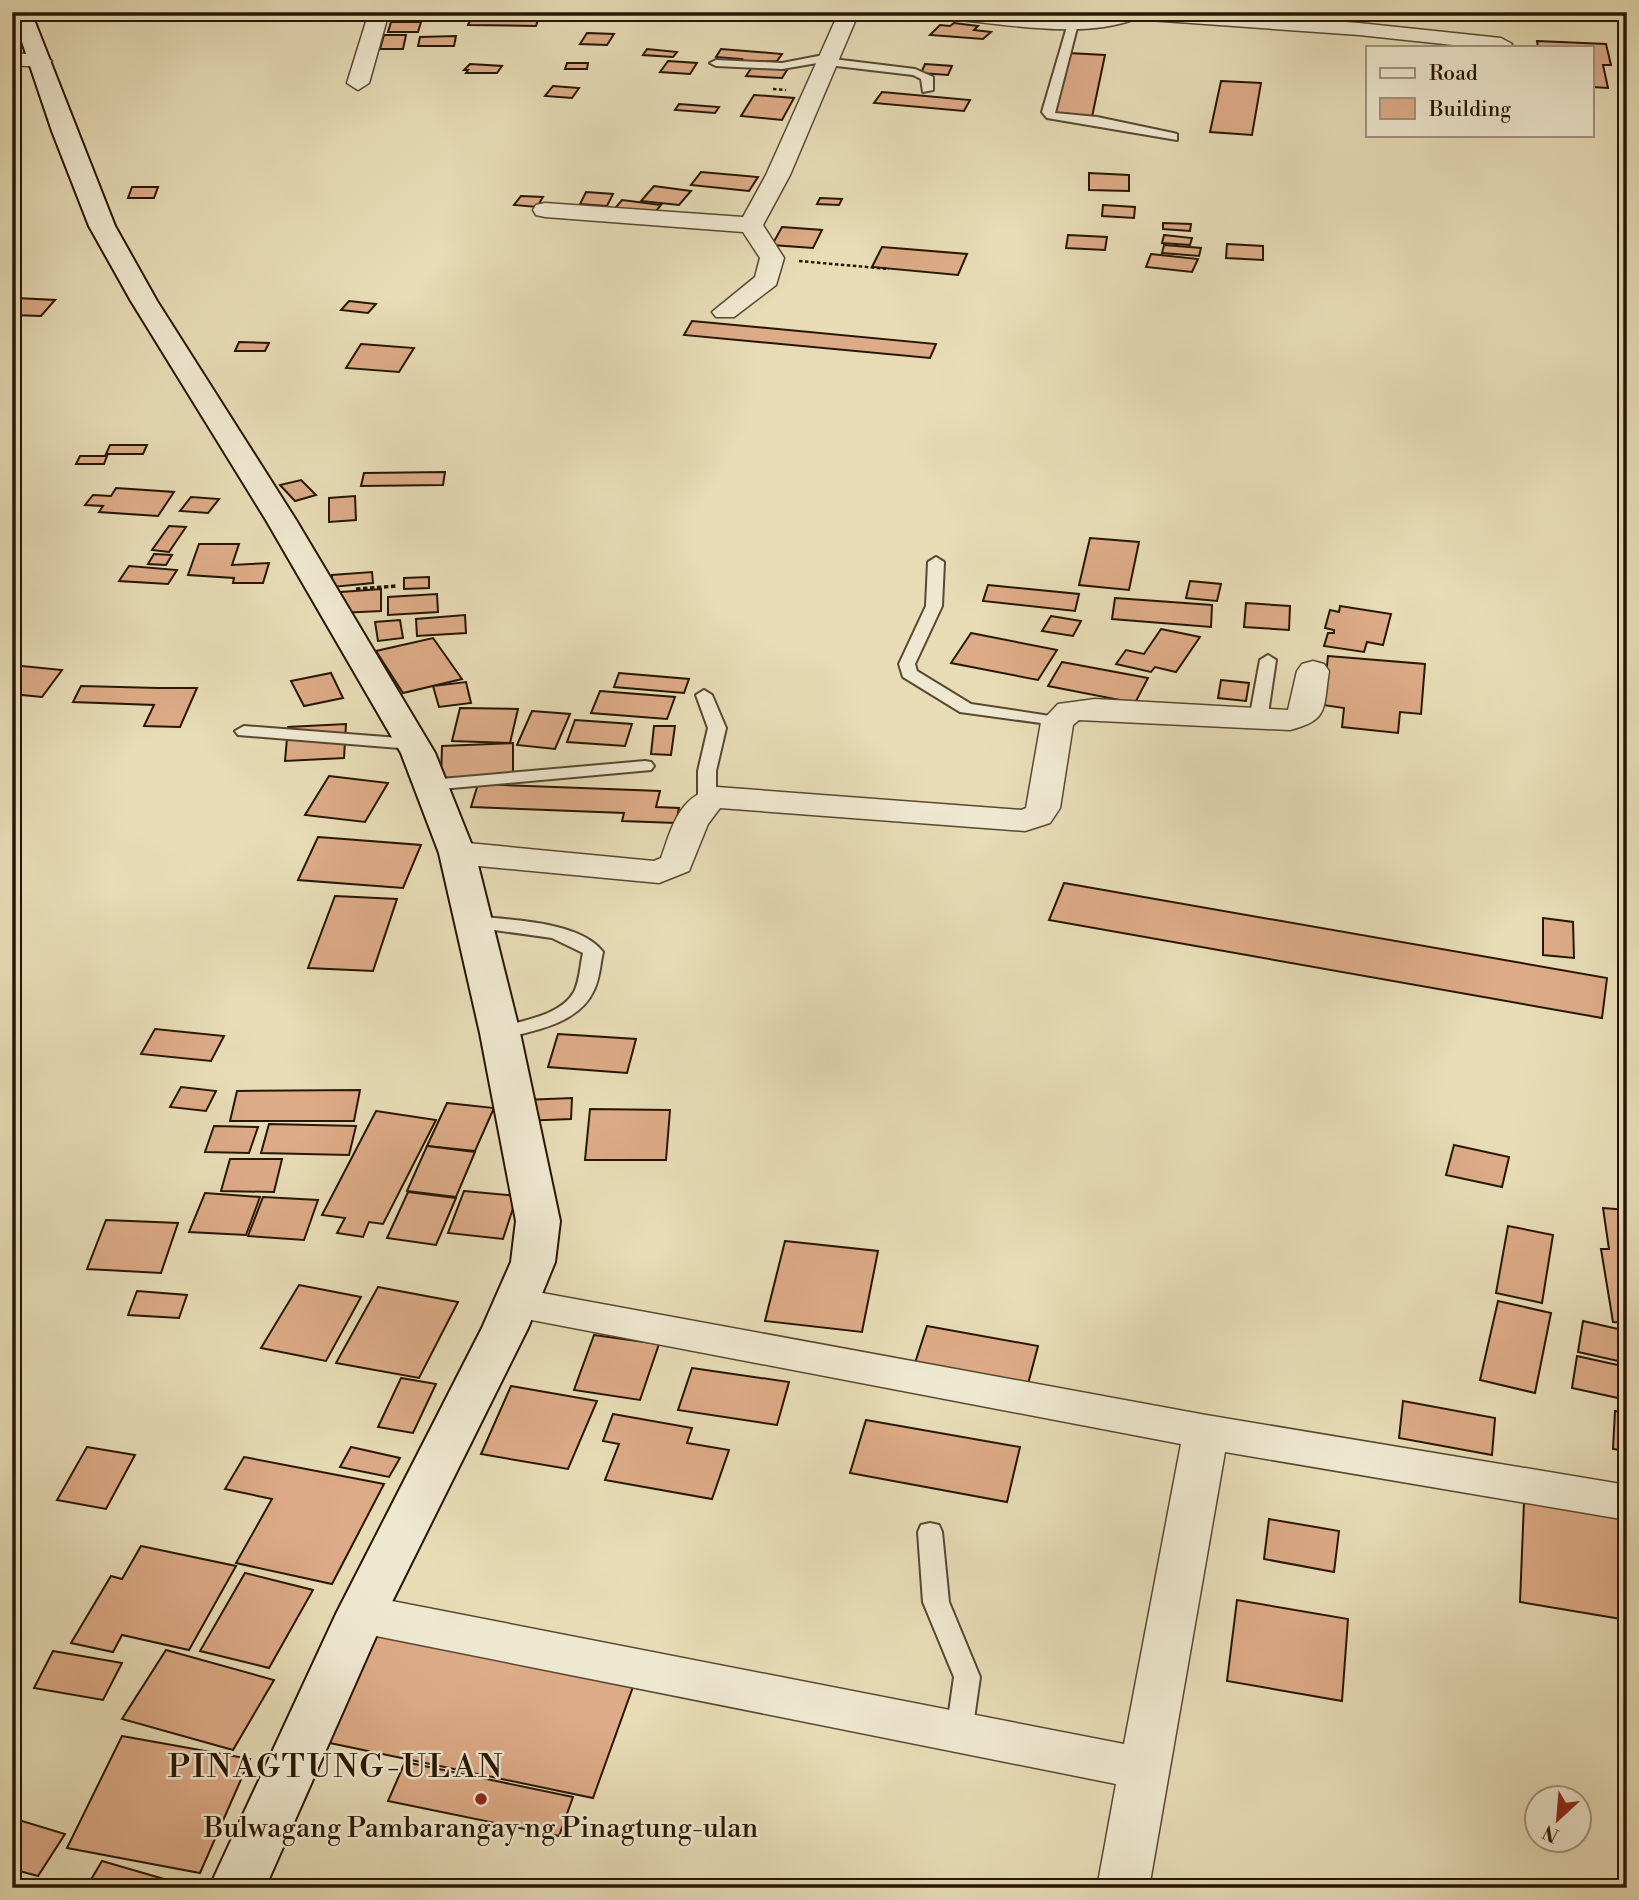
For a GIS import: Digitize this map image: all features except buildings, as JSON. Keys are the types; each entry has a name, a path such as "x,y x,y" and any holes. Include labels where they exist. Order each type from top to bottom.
{"street":[{"path":"20,12 27,60 64,131 102,226 144,301 281,520 412,744 430,785 457,853 474,922 500,1032 537,1221 533,1262 505,1328 361,1614 237,1888"},
{"path":"358,83 379,12"},
{"path":"751,225 778,175 849,12"},
{"path":"942,12 1074,20 1115,19 1134,13 1359,29 1501,44"},
{"path":"545,210 751,225"},
{"path":"725,312 767,280 772,258 751,225"},
{"path":"457,853 659,872 677,864 700,806 707,799 717,797 1025,821 1038,816 1043,808 1057,722 1070,711 1096,709 1290,720 1305,715 1313,671"},
{"path":"514,1303 1206,1432 1627,1503"},
{"path":"1123,1888 1206,1432"},
{"path":"361,1614 1146,1769"}],"lane":[{"path":"1074,20 1048,112 1051,116 1097,121 1173,137"},
{"path":"716,63 790,66 829,60 915,72 927,76 927,90"},
{"path":"936,562 934,606 907,664 909,673 966,708 1057,722"},
{"path":"1258,720 1268,660"},
{"path":"704,695 717,728 707,771 707,799"},
{"path":"244,731 412,744"},
{"path":"430,785 645,766"},
{"path":"474,922 568,937 588,945 593,952 585,990 577,1003 560,1013 500,1032"},
{"path":"930,1532 936,1602 967,1677 959,1733"}],"path":[{"path":"772,258 889,269"}],"place":[{"name":"Bulwagang Pambarangay ng Pinagtung-ulan","path":"481,1799"}],"district":[{"name":"PINAGTUNG-ULAN","path":"336,1765"}]}
